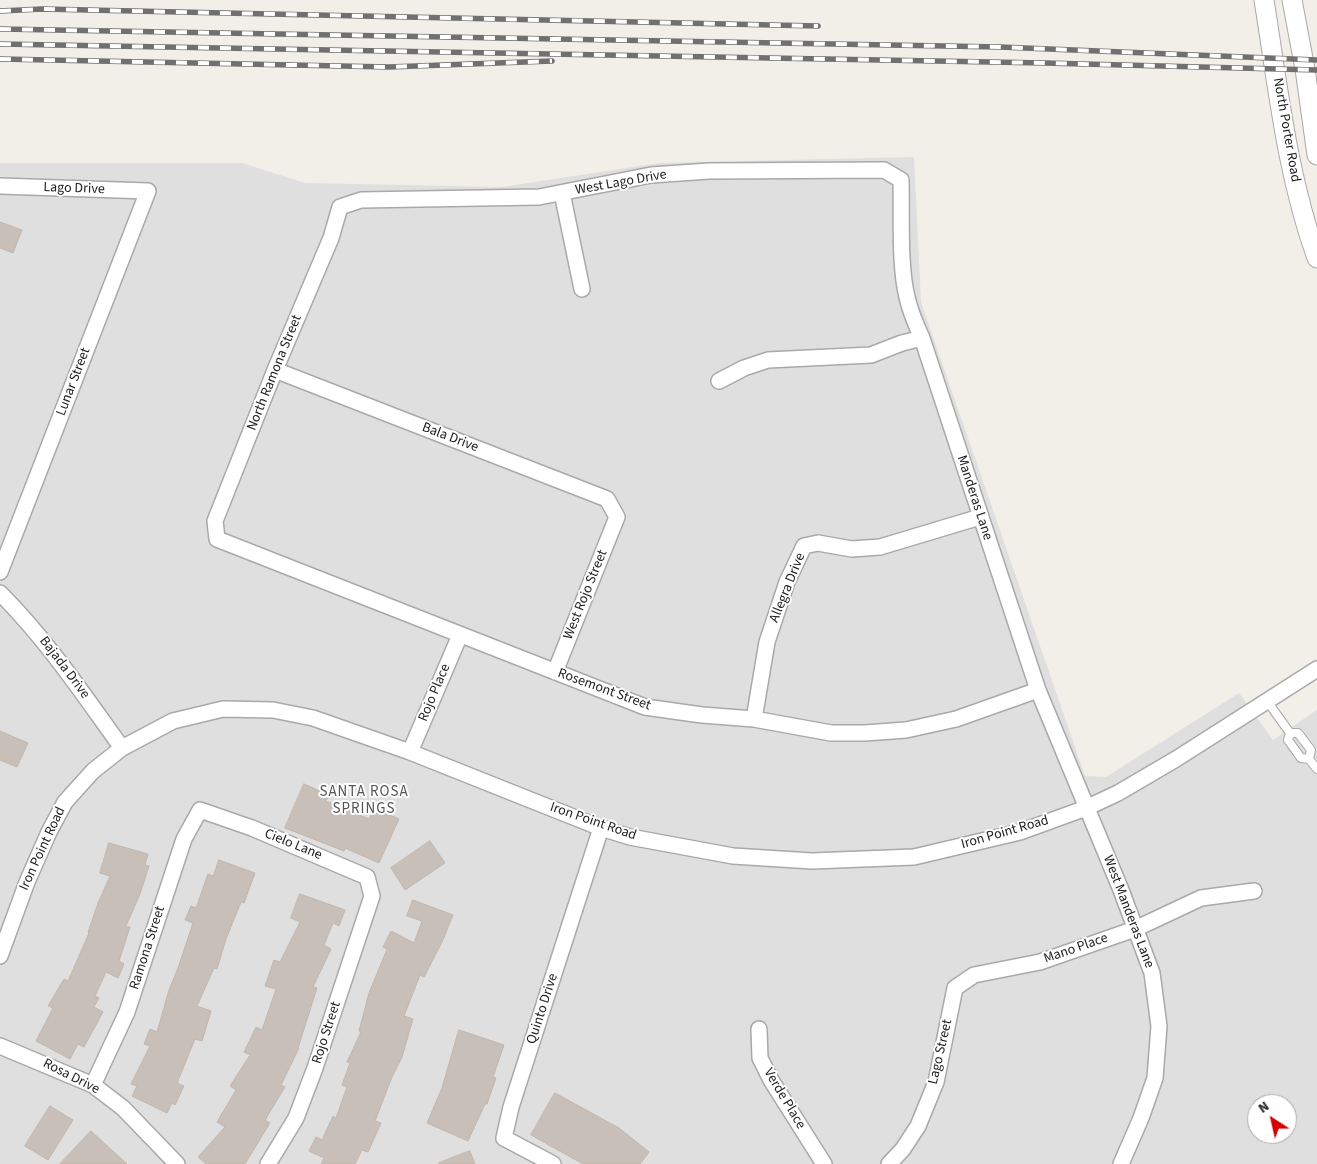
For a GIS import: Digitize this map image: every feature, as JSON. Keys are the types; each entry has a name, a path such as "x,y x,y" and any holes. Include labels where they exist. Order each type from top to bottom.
{"street":[{"name":"North Porter Road","path":"1264,0 1288,157 1305,225 1317,258"},
{"name":"North Porter Road","path":"1292,0 1305,70 1317,156"},
{"name":"West Lago Drive","path":"340,207 361,200 538,198 650,175 709,171 884,170 901,180"},
{"name":"Manderas Lane","path":"901,180 903,265 906,295 922,338 1038,690 1086,808"},
{"name":"Lago Drive","path":"0,186 148,192"},
{"name":"Lunar Street","path":"0,572 148,192"},
{"path":"562,193 582,289"},
{"name":"North Ramona Street","path":"216,540 215,521 275,370 331,238 340,207"},
{"path":"719,381 744,368 768,360 871,355 902,343 922,338"},
{"name":"Bala Drive","path":"275,370 607,499 617,517"},
{"name":"West Rojo Street","path":"555,672 617,517"},
{"name":"Allegra Drive","path":"754,719 767,642 787,582 804,546 818,542 852,549 880,547 980,517"},
{"name":"Rosemont Street","path":"216,540 645,707 702,715 754,719 831,733 864,733 906,730 956,719 1038,690"},
{"name":"Bajada Drive","path":"0,592 26,618 59,660 122,748"},
{"name":"Rojo Place","path":"410,752 460,635"},
{"name":"Iron Point Road","path":"0,956 26,882 65,802 93,772 122,748 173,722 223,709 273,710 313,718 358,732 601,828 630,837 733,856 812,861 914,857 1020,832 1086,808 1118,793 1176,759 1317,669"},
{"name":"West Manderas Lane","path":"1086,808 1121,890 1152,973 1159,1026 1154,1078 1141,1118 1121,1164"},
{"name":"Cielo Lane","path":"200,810 261,832 367,877 372,896"},
{"name":"Ramona Street","path":"93,1085 127,1012 184,839 200,810"},
{"name":"Quinto Drive","path":"553,1164 504,1138 511,1106 601,828"},
{"name":"Mano Place","path":"954,988 974,975 1040,962 1135,929 1201,898 1254,890"},
{"name":"Rojo Street","path":"268,1164 296,1118 315,1068 372,896"},
{"name":"Lago Street","path":"889,1164 903,1149 918,1126 936,1082 954,988"},
{"name":"Verde Place","path":"759,1029 760,1058 767,1073 824,1164"},
{"name":"Rosa Drive","path":"0,1046 93,1085 123,1108 177,1164"}],"lane":[{"path":"1267,701 1290,733"},
{"path":"1290,733 1298,733 1311,750 1309,759"},
{"path":"1290,733 1288,740 1301,758 1309,759 1317,769"}],"shaded area":[{"path":"914,157 921,302 1085,776 1106,777 1239,693 1273,740 1317,710 1317,1164 0,1164 0,163 242,163 305,183 502,187 659,163"}],"building":[{"path":"0,222 22,230 13,253 0,248"},
{"path":"0,731 28,743 17,767 0,760"},
{"path":"304,784 329,795 326,801 369,819 375,808 399,819 379,863 345,848 344,851 285,828"},
{"path":"430,841 445,863 405,890 391,868"},
{"path":"109,843 148,854 145,865 149,866 140,894 126,926 130,927 119,961 124,964 118,978 106,972 95,996 99,998 94,1007 103,1012 84,1047 78,1044 70,1059 36,1041 53,1008 48,1006 64,979 68,981 89,933 98,903 110,876 100,873"},
{"path":"219,860 255,873 244,903 241,902 226,939 217,969 214,968 197,1006 211,1011 202,1041 195,1039 177,1083 184,1086 175,1105 172,1103 167,1113 132,1096 137,1086 131,1084 150,1046 144,1044 150,1029 157,1032 169,990 193,923 185,920 191,906 196,908 208,874 213,876"},
{"path":"300,894 345,910 339,926 333,923 324,945 331,949 313,987 317,988 299,1048 281,1085 285,1087 265,1120 270,1123 245,1164 206,1164 198,1157 225,1127 217,1122 236,1090 230,1086 250,1055 244,1052 256,1027 262,1030 276,989 265,986 274,960 280,962 300,922 291,918"},
{"path":"413,900 453,915 424,977 420,975 404,1016 413,1019 402,1057 375,1121 381,1123 368,1152 362,1150 355,1164 321,1164 324,1158 309,1151 316,1137 322,1140 333,1116 336,1118 347,1087 342,1085 350,1063 347,1062 361,1032 359,1031 369,993 387,949 383,947 391,931 414,943 422,921 407,916"},
{"path":"459,1030 504,1045 493,1077 496,1078 487,1104 485,1104 468,1141 427,1123 442,1088"},
{"path":"555,1093 619,1128 649,1152 640,1164 583,1164 531,1135"},
{"path":"50,1106 73,1120 48,1160 25,1146"},
{"path":"91,1131 127,1164 60,1164"},
{"path":"470,1151 475,1164 439,1164 439,1163"}],"railway":[{"path":"0,11 42,9 818,26"},
{"path":"0,29 1000,47 1317,60"},
{"path":"0,44 1045,63 1317,70"},
{"path":"0,59 389,67 552,61"}],"district":[{"name":"SANTA ROSA SPRINGS","path":"364,802"}]}
